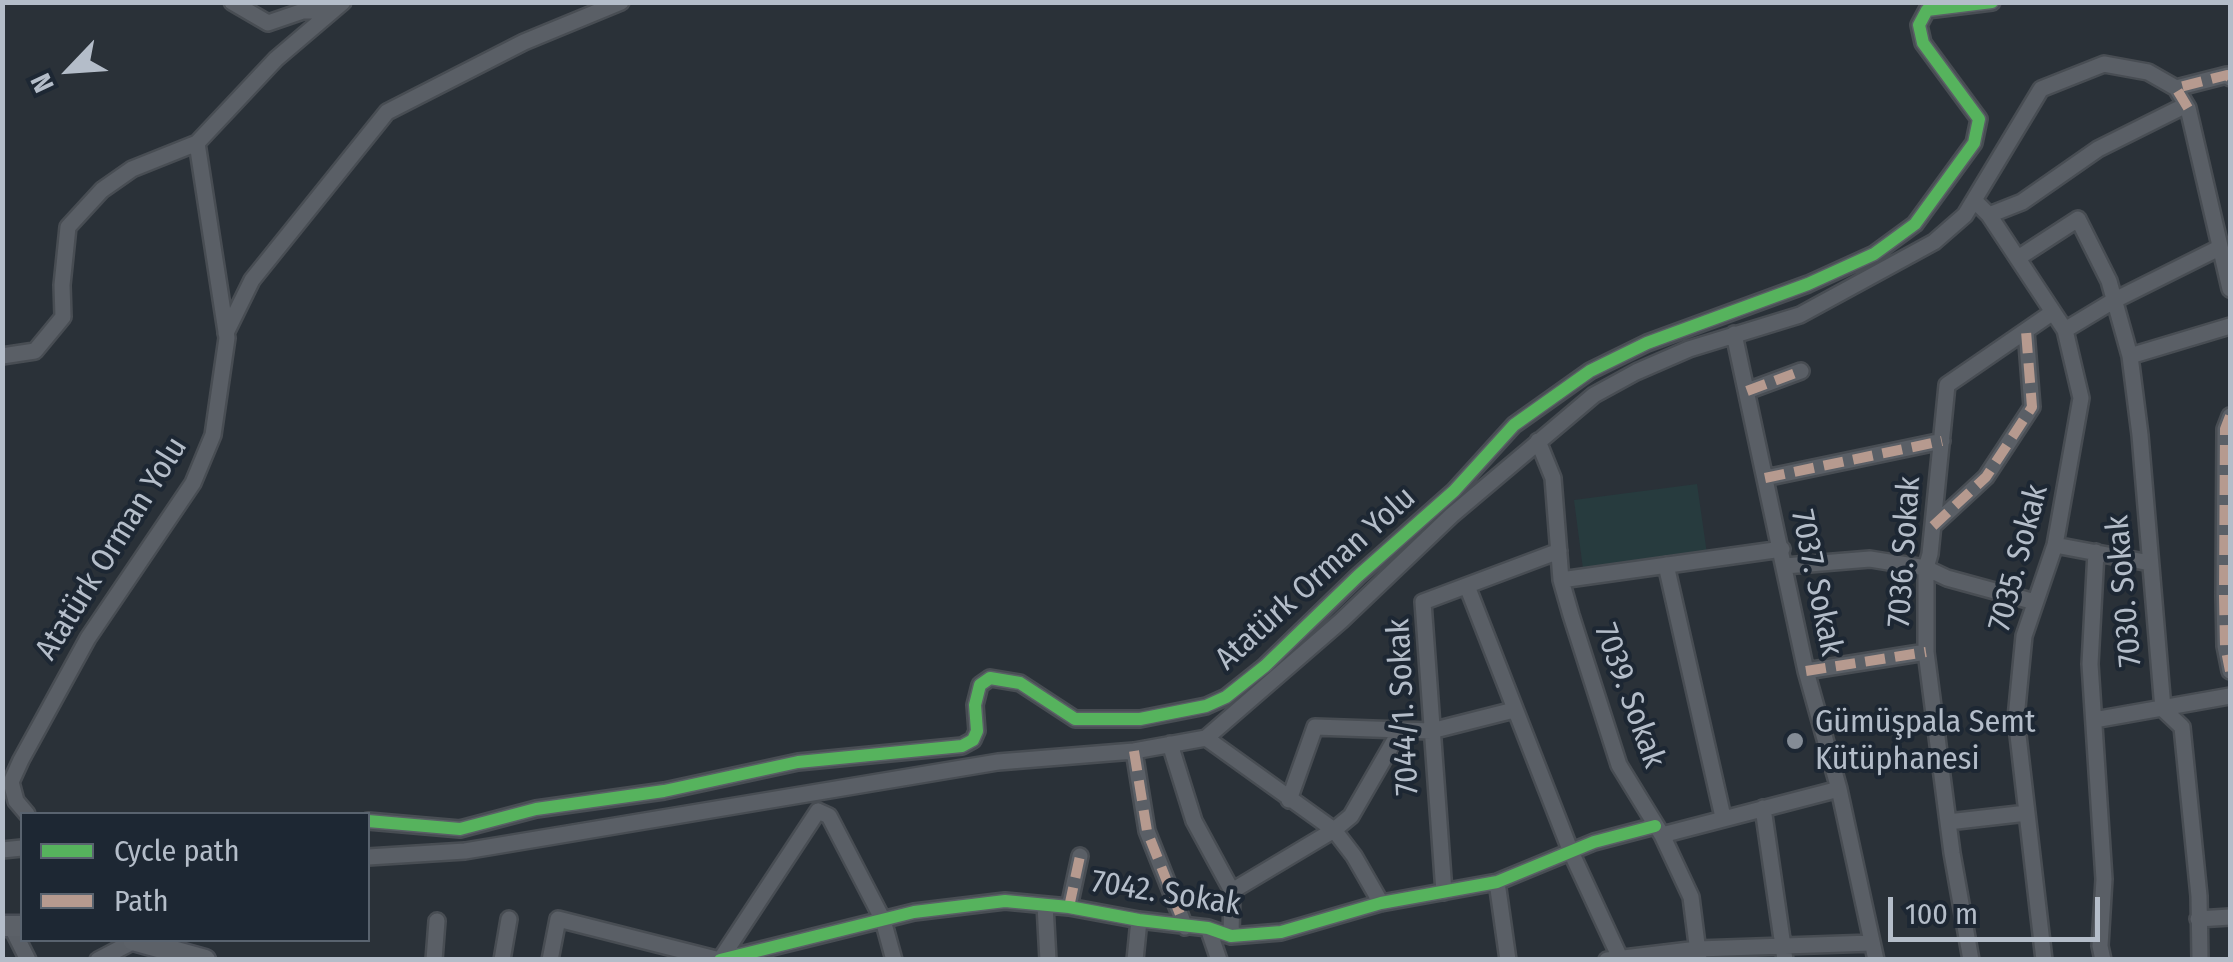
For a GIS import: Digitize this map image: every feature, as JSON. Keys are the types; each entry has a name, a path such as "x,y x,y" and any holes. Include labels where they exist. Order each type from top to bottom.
{"main road":[{"path":"142,942 205,960"}],"street":[{"path":"232,2 268,23 303,11 338,7"},
{"path":"226,332 252,280 387,112 524,42 621,2"},
{"name":"Atatürk Orman Yolu","path":"370,821 460,829 536,809 664,791 798,762 962,746 973,740 977,731 975,706 980,684 990,678 1020,683 1075,718 1140,720 1206,706 1226,697 1265,666 1358,576 1454,492 1514,425 1590,371 1647,342 1808,284 1874,254 1915,224 1974,143 1979,119 1923,43 1919,26 1926,10 1992,2"},
{"path":"2,356 35,352 63,318 68,227 102,190 132,169 197,143 276,58 338,7"},
{"path":"370,858 465,851 816,803 998,762 1134,751 1206,738 1279,677 1452,515 1594,395 1636,372 1734,334 1800,315 1934,242 1965,215 2042,89 2104,64 2148,72 2176,88 2187,106 2230,289"},
{"path":"2176,88 2227,75 2230,78"},
{"path":"1989,215 2022,202 2098,149 2187,106"},
{"name":"Atatürk Orman Yolu","path":"25,812 16,800 11,782 88,638 193,483 214,434 226,332 197,143"},
{"name":"7035. Sokak","path":"1974,200 1989,215 2065,330 2081,398 2055,546 2024,636 2016,718 2044,960"},
{"name":"7030. Sokak","path":"2018,258 2078,220 2109,281 2130,356 2163,709 2182,727 2199,896 2200,960"},
{"path":"2065,330 2113,300 2219,248"},
{"path":"1933,526 1986,477 2032,407 2026,331 2054,312"},
{"path":"2130,356 2230,326"},
{"name":"7036. Sokak","path":"1971,960 1926,652 1926,568 1947,386 2026,331"},
{"name":"7037. Sokak","path":"1734,334 1806,671 1839,789 1874,951"},
{"path":"1747,391 1801,370"},
{"path":"2230,416 2225,429 2224,596 2230,671"},
{"path":"1764,478 1942,441"},
{"name":"7039. Sokak","path":"1538,442 1553,478 1561,580 1619,765 1659,831 1691,897 1699,954"},
{"path":"2055,546 2150,563"},
{"name":"7044/1. Sokak","path":"1444,892 1423,602 1559,551"},
{"path":"2096,552 2090,664 2104,879 2100,946 2103,960"},
{"path":"1561,580 1666,565 1784,557 1870,560 1926,568 1947,578 2035,602"},
{"path":"1666,565 1723,817"},
{"path":"1467,586 1616,959 1874,951"},
{"path":"1806,671 1926,652"},
{"path":"2094,720 2230,696"},
{"path":"1289,800 1316,727 1431,731 1514,710"},
{"path":"1232,891 1334,830 1350,816 1400,732"},
{"path":"1206,738 1334,830 1381,904"},
{"path":"1170,744 1194,820 1232,891 1231,936"},
{"name":"7042. Sokak","path":"1134,751 1147,830 1185,927"},
{"name":"7042. Sokak","path":"550,960 558,919 720,960 914,912 1005,901 1208,928 1231,936 1281,932 1381,904 1496,882 1572,852 1839,789"},
{"path":"816,803 828,816 884,920 894,960"},
{"path":"720,960 816,803"},
{"path":"1763,808 1784,953"},
{"path":"1948,822 2028,813"},
{"path":"1069,907 1080,856"},
{"path":"1496,882 1508,960"},
{"path":"1045,906 1048,960"},
{"path":"2198,919 2230,917"},
{"path":"502,960 509,918"},
{"path":"1136,960 1138,920"},
{"path":"434,960 438,921"},
{"path":"12,926 28,960"},
{"path":"1208,928 1219,960"},
{"path":"98,960 131,942"}],"green space":[{"path":"1697,484 1707,554 1583,569 1574,500"}],"marked path":[{"path":"2188,108 2176,88 2227,75 2230,78"},
{"path":"1933,526 1986,477 2032,407 2026,331"},
{"path":"1747,391 1801,371"},
{"path":"2230,416 2225,429 2224,596 2230,671"},
{"path":"1765,478 1942,441"},
{"path":"1806,671 1926,652"},
{"path":"1134,751 1147,831 1185,927"},
{"path":"1069,907 1080,856"}],"cycle path":[{"path":"370,821 460,829 536,809 664,791 798,762 962,746 973,740 977,731 975,705 980,685 990,678 1020,683 1075,719 1140,719 1206,706 1226,697 1265,666 1454,491 1514,425 1590,371 1647,343 1808,284 1874,254 1915,224 1974,143 1979,119 1923,43 1919,25 1927,10 1992,2"},
{"path":"720,960 914,912 1005,901 1208,928 1231,936 1281,932 1381,903 1497,882 1594,842 1655,826"}],"place":[{"name":"Gümüşpala Semt Kütüphanesi","path":"1795,741"}]}
